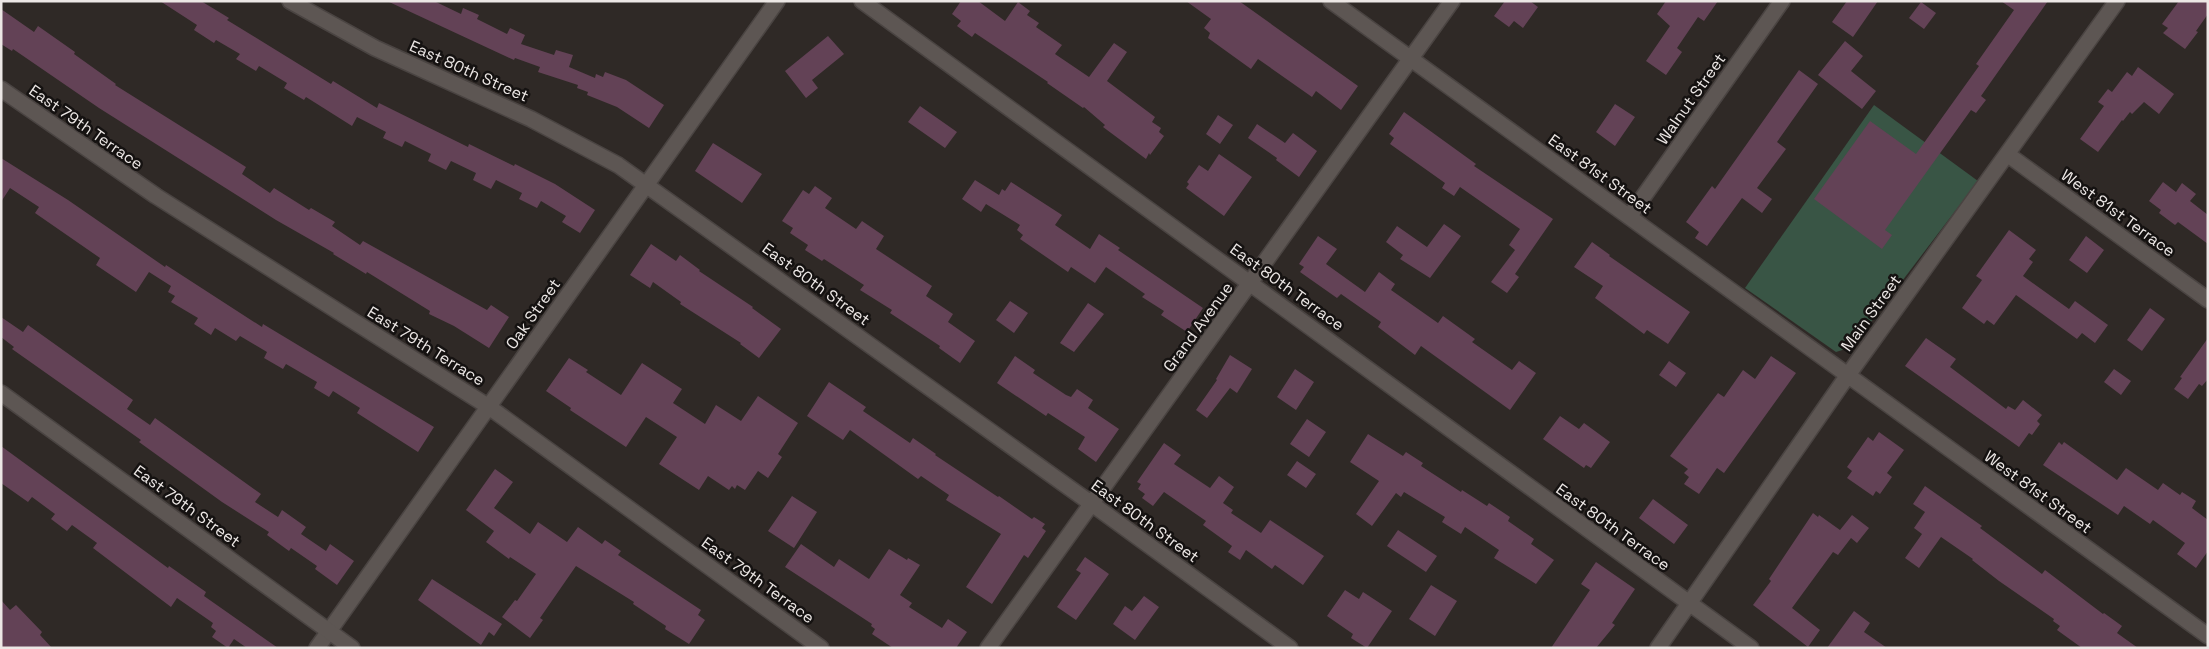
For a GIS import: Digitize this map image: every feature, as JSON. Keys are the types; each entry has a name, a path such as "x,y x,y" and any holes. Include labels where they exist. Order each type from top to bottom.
{"street":[{"name":"East 80th Street","path":"290,1 375,48 532,119 583,145 646,184 1290,648"},
{"name":"Oak Street","path":"317,648 777,1"},
{"name":"East 80th Terrace","path":"862,1 1751,648"},
{"name":"East 81st Street","path":"1331,1 1848,376"},
{"name":"Grand Avenue","path":"988,648 1252,283 1452,1"},
{"name":"Walnut Street","path":"1629,217 1782,1"},
{"name":"Main Street","path":"1658,648 1848,376 2117,1"},
{"name":"East 79th Terrace","path":"1,89 156,196 489,407 821,648"},
{"name":"West 81st Terrace","path":"2007,154 2208,300"},
{"name":"West 81st Street","path":"1848,376 2208,636"},
{"name":"East 79th Street","path":"1,393 352,648"}],"green space":[{"path":"1874,105 1978,181 1852,347 1836,352 1745,288"}],"building":[{"path":"160,1 201,1 229,18 227,20 331,84 333,81 377,108 379,103 468,147 469,144 514,166 515,164 555,184 595,210 580,233 562,222 566,216 541,201 537,208 519,199 522,193 496,180 491,189 473,180 476,173 451,161 446,170 428,161 431,154 405,141 402,147 383,138 386,132 357,117 352,126 306,97 304,100 284,88 287,83 259,66 256,71 236,59 240,54 216,40 214,43 194,30 197,25"},
{"path":"387,1 434,1 461,14 463,8 479,15 477,19 507,34 510,28 525,35 521,44 554,55 556,50 573,55 569,67 595,78 596,74 603,77 605,72 626,80 664,105 649,128 617,107 587,95 588,92 577,88 578,85 538,72 540,67 515,58 514,60"},
{"path":"961,1 978,1 1005,21 1018,2 1030,11 1027,15 1039,23 1036,27 1062,45 1055,54 1089,77 1114,43 1127,52 1107,81 1155,117 1152,122 1161,128 1159,132 1164,136 1150,155 1149,153 1146,159 1103,127 1105,125 1084,107 975,33 972,37 957,26 961,21 952,14"},
{"path":"1186,1 1239,1 1358,86 1341,110 1316,91 1312,97 1258,59 1251,69 1208,38 1210,33 1204,28 1211,19"},
{"path":"1505,1 1530,1 1538,7 1523,28 1514,21 1509,27 1494,16"},
{"path":"1666,1 1718,1 1704,21 1698,17 1677,48 1682,52 1666,75 1646,61 1670,26 1657,14"},
{"path":"1847,1 1878,1 1853,37 1832,22"},
{"path":"2001,1 2048,1 1981,96 1986,100 1976,113 1971,110 1885,230 1892,235 1882,249 1814,199 1870,121 1916,154 1979,66 1976,64 2014,10"},
{"path":"2179,1 2208,1 2208,14 2196,31 2198,32 2185,49 2163,33 2168,28 2162,24"},
{"path":"1921,2 1936,13 1924,29 1909,18"},
{"path":"1,9 34,32 38,26 75,52 74,54 115,85 246,167 242,174 270,193 274,188 309,210 311,208 335,222 332,226 360,245 363,241 487,310 491,305 509,317 489,348 454,326 429,314 430,311 367,272 366,274 334,253 276,220 99,108 13,49 12,51 1,44"},
{"path":"828,36 844,54 812,80 818,88 806,98 785,71"},
{"path":"1845,41 1863,56 1851,71 1876,91 1862,109 1818,75"},
{"path":"2138,67 2174,94 2159,114 2144,102 2132,114 2130,112 2098,152 2080,139 2104,106 2098,102 2108,89 2112,92 2127,72 2132,76"},
{"path":"1799,70 1818,84 1777,142 1786,149 1757,188 1772,199 1762,213 1742,198 1707,246 1695,238 1699,232 1686,222 1712,186 1715,189"},
{"path":"1615,104 1635,117 1615,146 1596,132"},
{"path":"920,106 957,132 945,148 908,122"},
{"path":"1404,112 1476,164 1474,166 1553,219 1515,274 1519,277 1507,293 1491,282 1515,250 1509,245 1520,229 1460,187 1454,196 1442,188 1445,183 1390,144 1394,138 1389,134"},
{"path":"1218,115 1233,125 1220,144 1206,134"},
{"path":"1257,124 1285,143 1293,133 1317,151 1299,177 1276,160 1277,158 1248,138"},
{"path":"713,143 762,174 742,203 695,171"},
{"path":"1219,154 1252,177 1224,216 1186,188 1189,184 1187,182 1199,165 1208,171"},
{"path":"1,158 68,200 165,267 166,265 262,327 263,324 434,427 418,452 357,413 360,408 333,391 329,397 314,388 317,382 286,364 283,369 264,358 267,352 240,336 236,341 215,328 211,335 194,324 198,318 171,302 175,296 168,292 171,286 149,272 136,292 96,265 100,258 35,213 39,207 10,188 1,202"},
{"path":"975,180 999,195 1002,189 1005,191 1011,182 1062,215 1055,225 1090,249 1099,234 1120,248 1118,250 1203,308 1187,332 1161,315 1164,311 1142,297 1145,294 1106,267 1095,283 1071,267 1068,272 1020,239 1023,235 1017,230 1020,225 986,204 981,212 962,199"},
{"path":"2163,182 2176,192 2182,183 2196,194 2190,201 2208,215 2208,244 2178,222 2175,225 2159,213 2161,210 2149,201"},
{"path":"815,186 832,198 825,208 856,229 862,221 884,236 876,249 932,286 926,296 953,314 948,322 975,341 960,363 939,348 940,346 890,313 892,310 860,290 864,285 824,259 822,261 805,250 808,245 790,233 793,228 782,221 803,190 809,194"},
{"path":"1444,224 1461,236 1430,278 1400,259 1403,255 1386,242 1397,226 1427,247"},
{"path":"2009,230 2036,250 2029,259 2033,262 2023,276 2069,309 2075,301 2108,325 2095,343 2082,333 2077,339 2016,295 1994,325 1987,320 1984,324 1962,308 1982,280 1976,276"},
{"path":"1318,236 1337,249 1326,264 1365,292 1379,272 1395,284 1391,290 1438,323 1443,316 1475,339 1472,342 1512,370 1519,361 1536,373 1510,410 1421,346 1415,355 1378,327 1381,322 1341,294 1337,298 1300,272 1304,267 1299,264"},
{"path":"2086,236 2104,250 2087,273 2069,260"},
{"path":"1592,242 1609,256 1690,312 1668,344 1647,330 1644,334 1595,298 1603,286 1574,267"},
{"path":"651,244 676,261 680,255 699,271 753,307 781,329 759,358 741,343 680,304 681,302 653,282 650,288 630,275"},
{"path":"1010,301 1028,313 1014,333 996,320"},
{"path":"1088,303 1104,314 1074,352 1060,343"},
{"path":"2150,308 2165,319 2142,351 2127,340"},
{"path":"1,317 23,332 28,325 133,400 127,409 150,425 155,418 261,494 255,502 278,517 282,510 306,527 301,534 326,551 330,544 354,561 337,585 315,569 317,566 291,548 289,551 267,535 269,532 222,502 139,442 141,440 12,349 14,347 1,337"},
{"path":"1926,338 1956,359 1950,367 2006,409 2008,406 2015,410 2023,400 2042,415 2037,421 2040,424 2032,435 2029,433 2019,447 1905,366"},
{"path":"2208,338 2208,379 2202,386 2199,384 2188,399 2174,389 2182,378 2180,377"},
{"path":"1230,355 1252,369 1237,393 1230,388 1207,418 1196,410 1217,380"},
{"path":"1015,356 1035,370 1033,373 1066,395 1071,397 1077,389 1093,400 1088,408 1119,429 1096,462 1078,449 1085,437 1048,413 1046,416 997,383"},
{"path":"1771,356 1796,373 1724,473 1717,468 1699,494 1684,484 1689,477 1684,473 1688,469 1670,456 1718,393 1724,397 1743,370 1755,379"},
{"path":"569,358 588,370 586,372 621,395 642,363 682,389 673,403 705,424 716,405 741,421 758,396 798,423 778,454 782,457 768,478 758,471 745,490 737,485 735,489 732,486 729,490 708,476 699,490 659,464 677,437 646,417 626,447 570,410 571,408 546,391"},
{"path":"1669,361 1686,373 1676,387 1659,375"},
{"path":"1295,369 1314,382 1296,410 1277,397"},
{"path":"2114,369 2131,381 2121,395 2104,382"},
{"path":"829,382 866,407 863,411 910,443 913,438 998,497 1032,519 1034,517 1045,524 1042,528 1046,531 1028,558 1024,555 992,604 966,587 1001,534 946,500 949,495 921,476 918,479 850,430 843,440 807,416"},
{"path":"1560,416 1579,429 1584,423 1610,442 1591,468 1586,465 1584,468 1543,439"},
{"path":"1307,419 1326,432 1309,457 1290,444"},
{"path":"1879,432 1904,450 1887,473 1892,477 1880,494 1876,491 1873,496 1847,478 1852,471 1847,467 1868,437 1873,441"},
{"path":"1368,434 1403,456 1406,452 1423,463 1421,466 1461,492 1462,490 1487,506 1489,503 1510,517 1508,521 1534,539 1531,544 1554,560 1536,584 1494,558 1499,550 1465,527 1461,534 1442,522 1445,517 1404,492 1401,497 1396,493 1372,526 1356,514 1379,481 1350,462"},
{"path":"2059,442 2062,445 2064,442 2117,480 2126,468 2158,490 2163,483 2180,495 2182,492 2196,501 2192,508 2208,520 2208,551 2196,568 2177,554 2185,543 2153,520 2150,524 2124,506 2118,515 2043,465"},
{"path":"1164,443 1181,455 1174,464 1210,488 1219,476 1234,487 1223,503 1233,510 1231,513 1261,533 1270,520 1324,556 1303,585 1275,565 1272,569 1246,550 1240,560 1228,552 1232,546 1203,525 1206,521 1164,492 1153,506 1142,498 1145,494 1138,489 1141,484 1137,482"},
{"path":"1,446 168,568 169,566 206,592 204,596 278,648 247,648 234,639 228,648 212,637 216,631 211,627 213,623 177,598 171,607 93,548 97,543 72,525 67,531 51,519 55,514 32,497 28,502 1,483"},
{"path":"1297,461 1316,474 1306,488 1287,475"},
{"path":"495,469 513,482 494,508 530,534 538,522 567,542 578,527 602,544 605,540 621,551 618,555 701,610 698,615 705,620 689,644 665,629 666,626 633,604 634,602 576,566 540,618 543,620 530,638 502,617 515,600 517,601 536,574 510,557 509,559 486,542 494,531 466,510"},
{"path":"1925,486 1982,526 1980,528 2042,574 2045,570 2122,626 2117,633 2138,648 2082,648 2057,630 2060,626 2053,621 2054,619 1999,581 1973,559 1941,537 1919,568 1905,558 1922,534 1914,528 1925,512 1913,504"},
{"path":"792,496 817,512 794,548 768,531"},
{"path":"1653,499 1688,525 1674,544 1639,518"},
{"path":"1813,513 1818,517 1819,515 1840,530 1852,515 1869,528 1857,543 1851,538 1838,555 1833,552 1792,608 1820,630 1808,647 1753,605 1771,581 1769,579"},
{"path":"1398,530 1437,556 1426,572 1387,546"},
{"path":"801,544 834,567 839,559 869,579 889,549 907,560 908,558 920,565 900,595 912,603 909,607 942,628 948,619 967,632 956,648 893,648 872,634 875,629 871,626 872,624 785,567"},
{"path":"1085,557 1109,574 1076,620 1057,607 1081,573 1076,570"},
{"path":"1596,562 1635,589 1612,623 1615,625 1596,648 1551,648 1590,590 1581,584"},
{"path":"432,579 502,624 494,636 489,632 481,645 418,600"},
{"path":"1431,585 1457,601 1435,636 1409,619"},
{"path":"1345,590 1359,599 1363,592 1392,611 1367,648 1351,638 1353,634 1327,616"},
{"path":"1144,596 1159,607 1135,640 1113,624 1125,606 1132,611"},
{"path":"1,600 10,610 16,605 42,632 40,635 52,648 1,648"},
{"path":"1854,611 1870,623 1864,632 1887,648 1827,648"}]}
